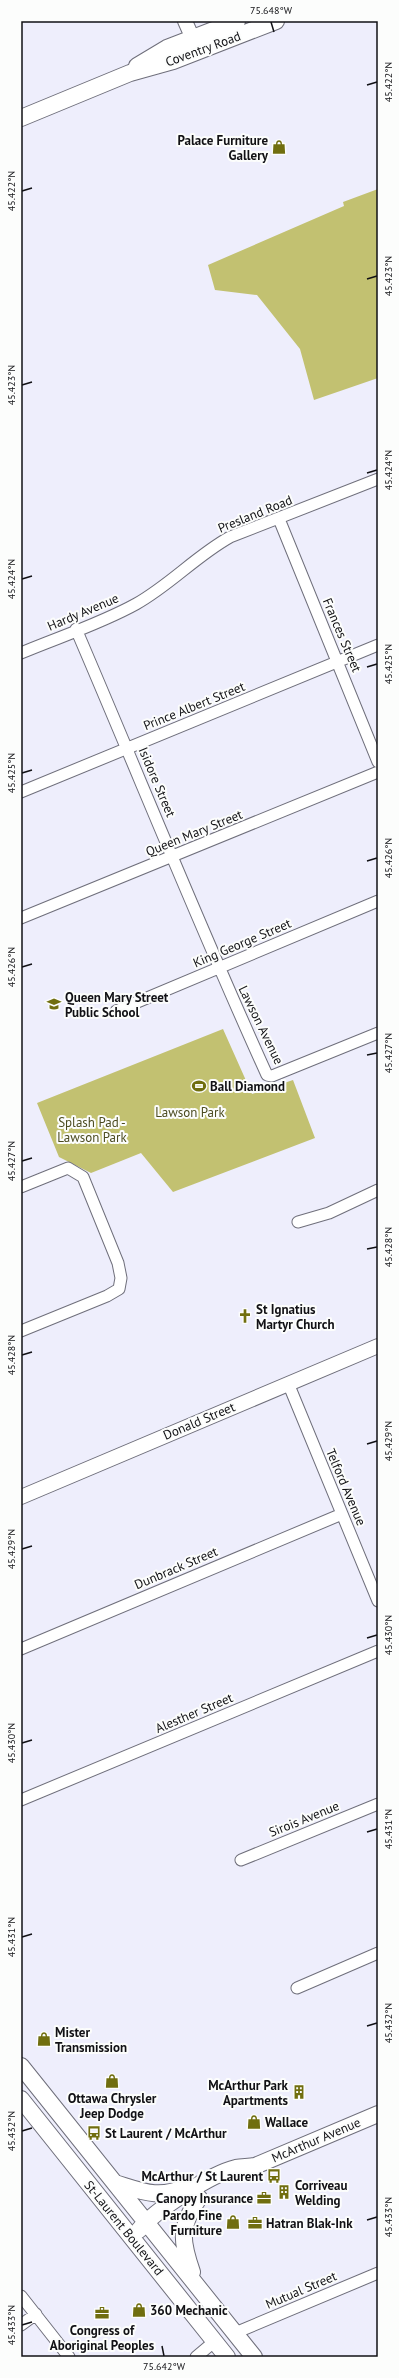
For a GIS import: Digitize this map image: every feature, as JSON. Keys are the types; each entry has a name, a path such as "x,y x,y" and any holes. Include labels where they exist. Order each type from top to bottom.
{"main road":[{"name":"Coventry Road","path":"196,45 237,21"},
{"name":"Coventry Road","path":"21,118 130,73 139,63 167,48 196,45 276,21"},
{"name":"St-Laurent Boulevard","path":"21,2066 195,2281 254,2357"},
{"name":"St-Laurent Boulevard","path":"21,2099 227,2357"},
{"name":"McArthur Avenue","path":"132,2238 209,2180 236,2168 255,2166 378,2114"},
{"name":"McArthur Avenue","path":"149,2226 199,2198 243,2177 255,2166"},
{"path":"116,2183 143,2193 159,2194 176,2192 209,2180"},
{"path":"195,2281 186,2255 183,2230 187,2217 199,2198"}],"street":[{"path":"185,21 196,45"},
{"name":"Presland Road","path":"153,593 217,544 230,537 378,479"},
{"name":"Frances Street","path":"279,519 378,762"},
{"name":"Hardy Avenue","path":"21,653 113,615 153,593"},
{"name":"Isidore Street","path":"76,629 173,857 218,969"},
{"name":"Prince Albert Street","path":"21,792 378,645"},
{"name":"Queen Mary Street","path":"21,918 378,772"},
{"name":"King George Street","path":"116,1011 378,901"},
{"name":"Lawson Avenue","path":"218,969 266,1075 272,1076 378,1033"},
{"path":"21,1187 68,1168 78,1172 83,1177 89,1191 118,1263 121,1278 119,1289 107,1296 21,1331"},
{"path":"298,1222 329,1213 378,1190"},
{"name":"Donald Street","path":"21,1497 378,1346"},
{"name":"Telford Avenue","path":"288,1383 378,1601"},
{"name":"Dunbrack Street","path":"21,1649 342,1514"},
{"name":"Alesther Street","path":"21,1800 378,1651"},
{"name":"Sirois Avenue","path":"241,1860 378,1804"},
{"path":"297,1988 378,1953"},
{"name":"Mutual Street","path":"235,2333 378,2273"},
{"path":"21,2296 69,2357"},
{"path":"21,2325 36,2314"},
{"path":"196,2357 215,2341"}],"green space":[{"path":"378,189 378,378 314,400 300,349 257,295 215,290 208,265 344,206 343,202"},
{"name":"Lawson Park","path":"223,1029 252,1094 293,1080 315,1138 173,1192 141,1153 91,1173 59,1157 37,1103"}],"place":[{"name":"Palace Furniture Gallery","path":"279,147"},
{"name":"Queen Mary Street Public School","path":"54,1004"},
{"name":"Ball Diamond","path":"199,1086"},
{"name":"St Ignatius Martyr Church","path":"245,1316"},
{"name":"Mister Transmission","path":"44,2039"},
{"name":"Ottawa Chrysler Jeep Dodge","path":"112,2081"},
{"name":"McArthur Park Apartments","path":"299,2092"},
{"name":"Wallace","path":"254,2122"},
{"name":"St Laurent / McArthur","path":"94,2133"},
{"name":"McArthur / St Laurent","path":"274,2176"},
{"name":"Corriveau Welding","path":"284,2192"},
{"name":"Canopy Insurance","path":"264,2198"},
{"name":"Pardo Fine Furniture","path":"233,2222"},
{"name":"Hatran Blak-Ink","path":"255,2223"},
{"name":"360 Mechanic","path":"139,2310"},
{"name":"Congress of Aboriginal Peoples","path":"102,2313"}],"park label":[{"name":"Splash Pad - Lawson Park","path":"92,1130"}]}
